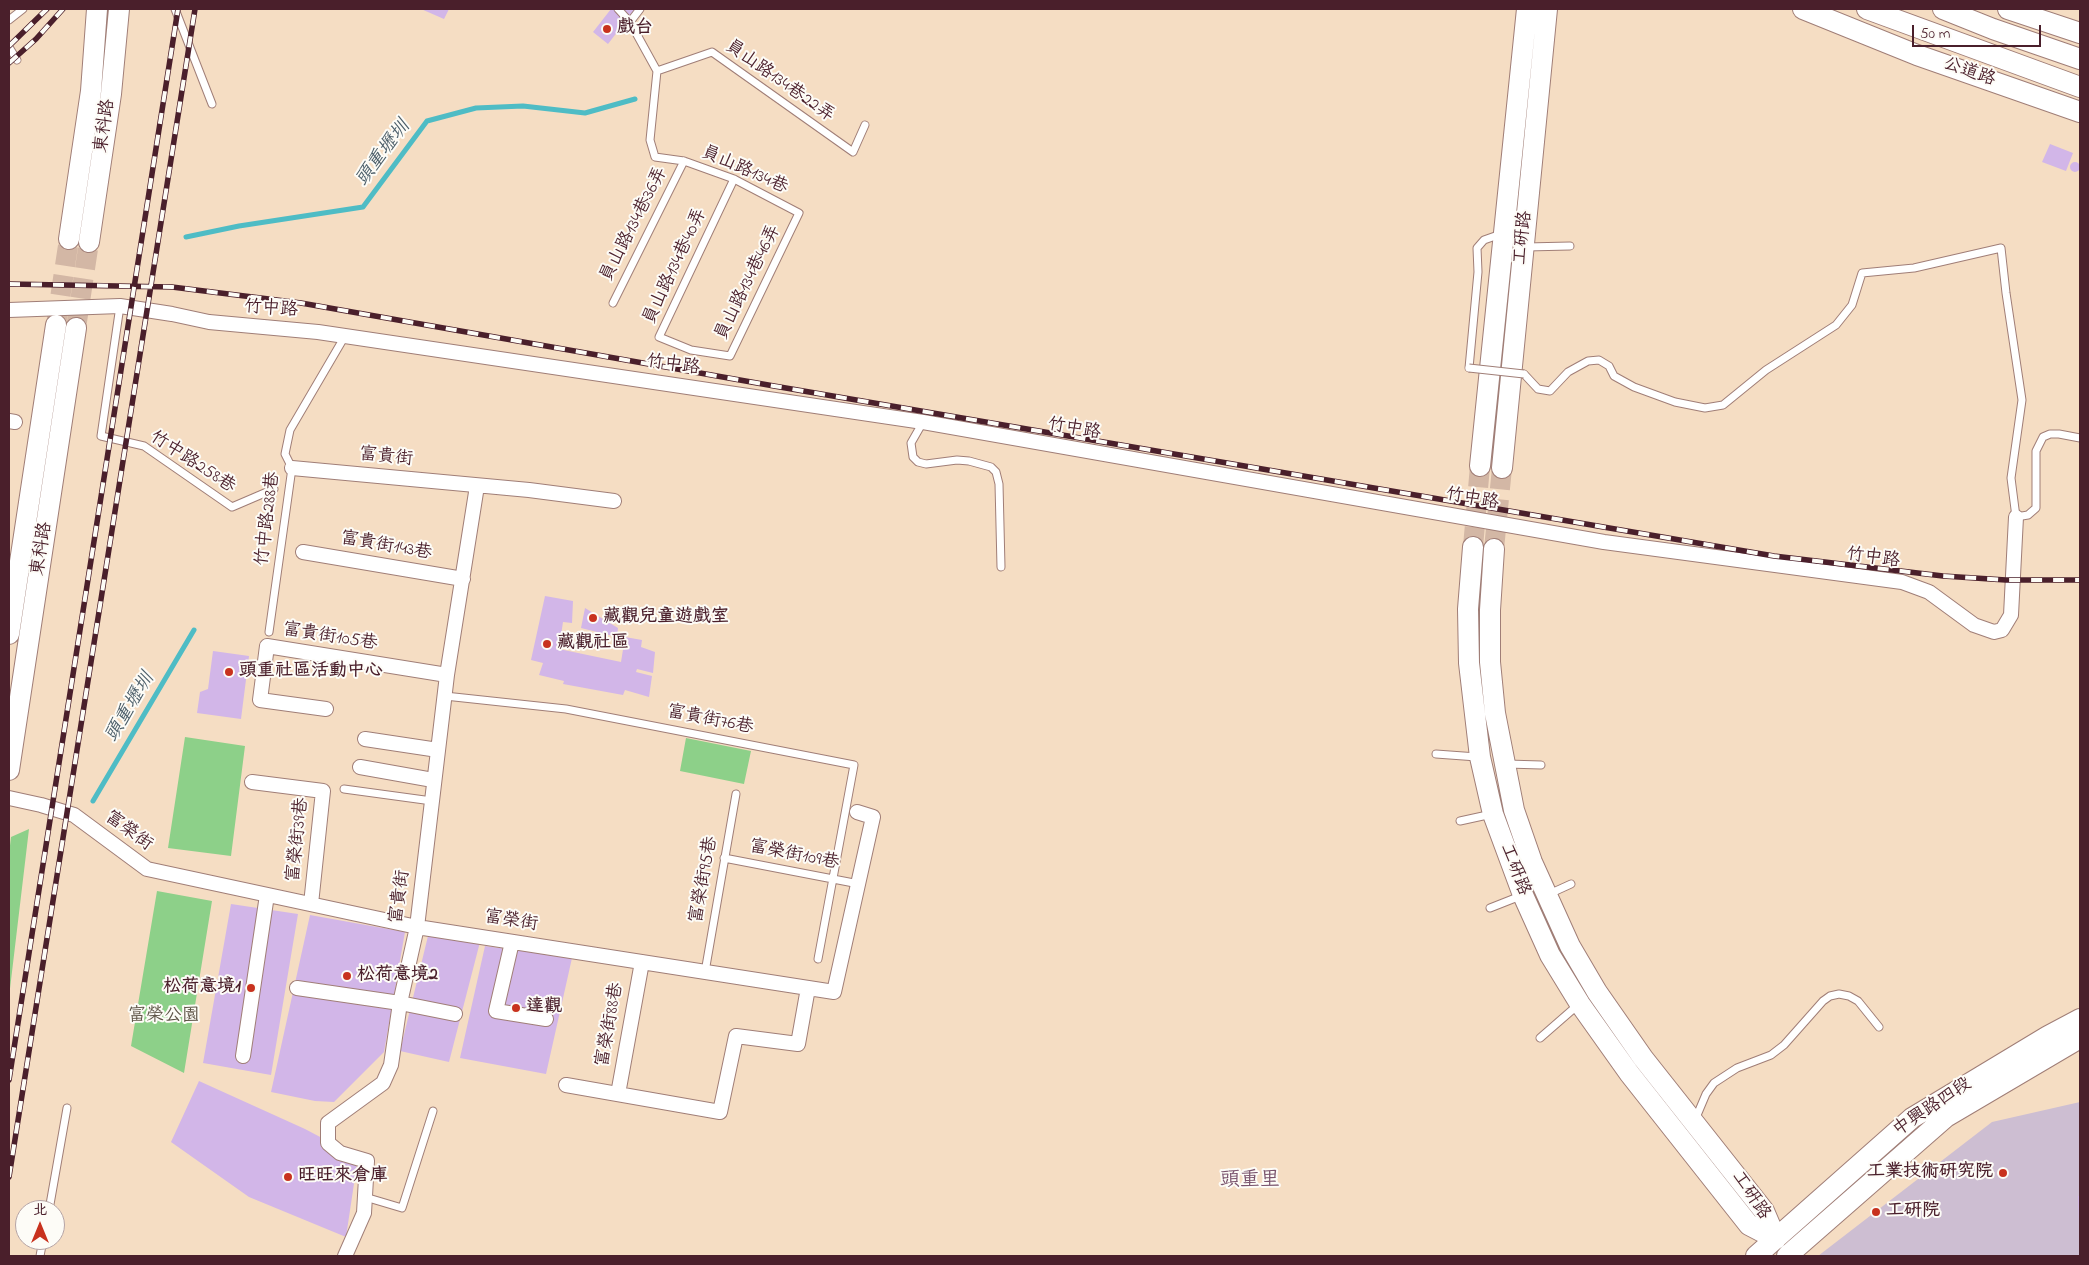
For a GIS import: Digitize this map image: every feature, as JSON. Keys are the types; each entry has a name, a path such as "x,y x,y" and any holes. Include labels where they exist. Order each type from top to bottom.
{"street":[{"name":"東科路","path":"69,239 91,91 97,9"},
{"name":"東科路","path":"89,242 111,94 119,9"},
{"name":"工研路","path":"1480,466 1527,9"},
{"name":"工研路","path":"1502,468 1547,9"},
{"name":"公道路","path":"1803,9 1917,56 2080,112"},
{"name":"公道路","path":"1867,9 2080,87"},
{"path":"1943,9 1993,29 2080,59"},
{"path":"2008,9 2080,33"},
{"name":"竹中路","path":"9,310 120,306 239,327 345,336 923,422 1604,542 1902,582 1930,592 1974,625 1994,632 2002,630 2011,615 2016,517"},
{"name":"東科路","path":"9,634 66,327 9,770"},
{"name":"富貴街","path":"292,468 614,501"},
{"name":"富貴街","path":"346,1256 364,1213 367,1161 340,1153 328,1142 328,1123 383,1083 391,1065 400,1003 417,927 447,675 476,486"},
{"name":"工研路","path":"1473,547 1468,609 1469,663 1480,757 1493,814 1523,895 1550,954 1580,1004 1629,1073 1749,1225 1776,1239"},
{"name":"工研路","path":"1494,549 1490,610 1490,662 1495,713 1514,810 1546,896 1570,946 1597,992 1644,1058 1764,1211 1776,1239"},
{"name":"富貴街143巷","path":"303,552 463,579"},
{"name":"富貴街105巷","path":"326,710 260,700 267,646 447,675"},
{"path":"364,739 438,750"},
{"path":"360,766 433,780"},
{"name":"富榮街39巷","path":"252,782 323,791 311,904"},
{"name":"富榮街","path":"9,798 74,815 147,869 417,927 834,992 874,817 852,811"},
{"path":"243,1056 267,895"},
{"path":"512,942 496,1011 546,1019"},
{"name":"富榮街88巷","path":"618,1094 642,962"},
{"path":"297,988 400,1003 455,1014"},
{"name":"富榮街88巷","path":"566,1085 720,1112 736,1036 798,1044 808,988"},
{"name":"中興路四段","path":"1756,1256 1810,1206 1912,1118 2048,1036 2080,1019"},
{"name":"中興路四段","path":"1793,1255 1946,1117 2080,1038"},
{"path":"1776,1239 1793,1255"}],"lane":[{"path":"9,20 23,9"},
{"path":"175,9 212,104"},
{"path":"618,9 630,22 656,71"},
{"path":"630,22 640,9"},
{"path":"9,47 17,60"},
{"name":"員山路134巷22弄","path":"656,71 712,52 853,152 865,125"},
{"name":"員山路134巷","path":"656,71 650,140 655,157 684,161 734,179 799,213"},
{"name":"員山路134巷36弄","path":"613,303 684,161"},
{"name":"員山路134巷40弄","path":"691,350 659,337 734,179"},
{"name":"員山路134巷46弄","path":"691,350 730,356 799,213"},
{"path":"1504,233 1484,240 1477,248 1478,272 1470,368 1524,374 1538,389 1550,390 1568,372 1588,361 1599,360 1609,366 1614,376 1634,387 1675,402 1705,408 1722,405 1766,370 1836,325 1852,304 1862,273 1914,268 2001,248 2022,400 2011,478 2016,517 2028,516 2036,508 2036,451 2043,437 2050,434 2059,434 2080,438"},
{"path":"1523,247 1570,246"},
{"name":"竹中路258巷","path":"120,306 101,436 144,446 232,508 274,488"},
{"name":"竹中路288巷","path":"268,632 292,468 285,454 290,430 345,336"},
{"path":"923,422 911,443 913,457 918,462 926,464 957,460 970,461 991,467 996,472 1001,567"},
{"name":"富貴街76巷","path":"445,696 566,709 854,765 852,811 832,879 818,959"},
{"path":"1436,754 1480,757"},
{"path":"1504,764 1542,765"},
{"path":"344,790 432,802"},
{"name":"富榮街95巷","path":"705,972 736,794"},
{"path":"1460,821 1493,814"},
{"name":"富榮街109巷","path":"724,858 858,884"},
{"path":"1546,896 1571,884"},
{"path":"1490,908 1523,895"},
{"path":"1694,1121 1706,1094 1714,1084 1737,1068 1771,1055 1830,996 1839,994 1858,1001 1879,1027"},
{"path":"1540,1038 1580,1004"},
{"path":"51,1200 67,1108"},
{"path":"365,1197 402,1208 433,1111"}],"shaded area":[{"name":"工業技術研究院","path":"2080,1102 2080,1256 1818,1256 1992,1122"}],"green space":[{"path":"185,737 245,746 231,856 168,848"},
{"path":"686,738 751,751 744,784 680,771"},
{"path":"29,829 9,997 9,854 11,837"},
{"name":"富榮公園","path":"157,891 212,901 184,1073 131,1046"}],"building":[{"path":"421,9 449,9 444,19"},
{"name":"戲台","path":"611,9 635,9 608,44 593,32"},
{"path":"2050,144 2073,153 2066,171 2042,162"},
{"path":"2073,162 2077,162 2080,167 2079,171 2073,172 2070,169 2070,165"},
{"name":"藏觀社區","path":"545,596 573,601 572,623 563,622 559,649 621,662 625,637 642,640 641,647 655,652 653,673 637,669 636,672 652,676 649,697 625,690 623,695 563,684 564,681 539,675 543,663 531,660"},
{"name":"藏觀兒童遊戲室","path":"585,608 618,628 617,637 581,628"},
{"name":"頭重社區活動中心","path":"213,651 249,656 241,719 197,713 200,692 208,689"},
{"name":"松荷意境1","path":"231,904 298,914 271,1075 203,1063"},
{"name":"松荷意境2","path":"310,915 405,932 384,1052 334,1102 315,1101 271,1092"},
{"name":"松荷意境2","path":"428,936 480,942 449,1062 400,1051"},
{"name":"達觀","path":"485,946 572,958 546,1074 460,1058"},
{"name":"旺旺來倉庫","path":"199,1081 305,1129 358,1157 346,1237 249,1197 171,1142"},
{"path":"2078,1196 2080,1196 2080,1223 2079,1223"}],"waterway":[{"name":"頭重壢圳","path":"186,237 239,226 363,207 427,121 476,108 523,106 585,113 635,99"},
{"name":"頭重壢圳","path":"93,801 194,630"}],"tunnel":[{"path":"56,325 69,239"},
{"path":"76,328 89,242"},
{"path":"1473,547 1480,466"},
{"path":"1494,549 1502,468"}],"railway":[{"path":"9,46 47,9"},
{"path":"9,63 36,39 63,9"},
{"path":"9,1080 178,9"},
{"path":"9,1177 195,9"},
{"path":"9,284 172,287 301,303 774,386 1774,556 1943,576 2006,580 2080,580"}],"place":[{"name":"戲台","path":"607,29"},
{"name":"藏觀兒童遊戲室","path":"593,618"},
{"name":"藏觀社區","path":"547,644"},
{"name":"頭重社區活動中心","path":"229,672"},
{"name":"松荷意境2","path":"347,976"},
{"name":"松荷意境1","path":"251,988"},
{"name":"達觀","path":"516,1008"},
{"name":"工業技術研究院","path":"2003,1173"},
{"name":"旺旺來倉庫","path":"288,1177"},
{"name":"工研院","path":"1876,1212"}],"district":[{"name":"頭重里","path":"1250,1182"}]}
